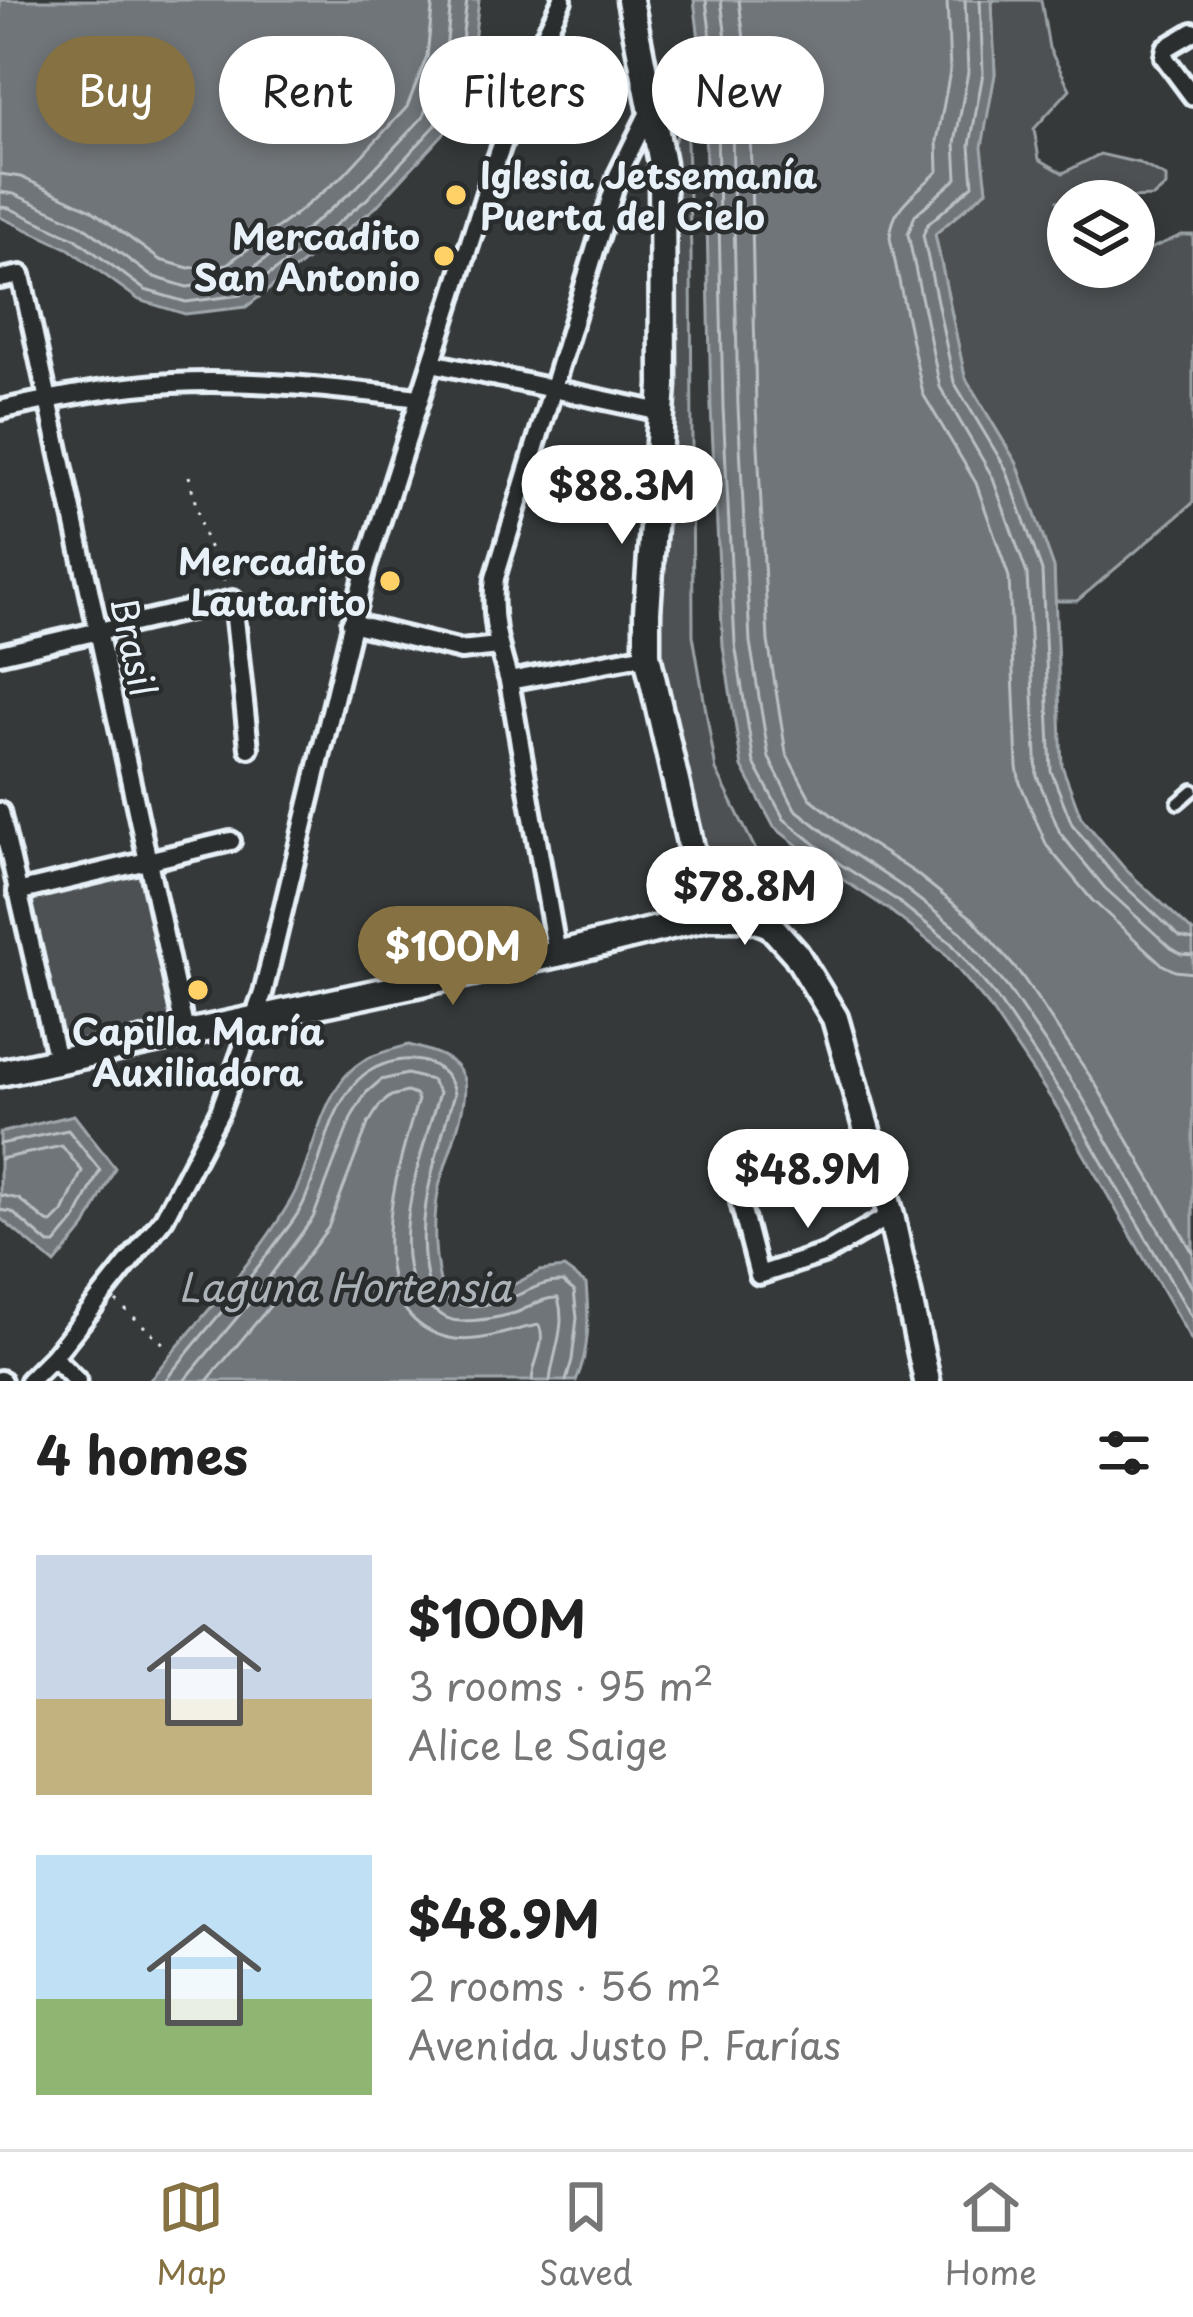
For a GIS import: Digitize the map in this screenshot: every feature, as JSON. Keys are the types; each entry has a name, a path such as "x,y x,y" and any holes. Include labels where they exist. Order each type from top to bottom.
{"street":[{"path":"29,1381 164,1218 220,1111 263,993 366,567 496,161 533,60 562,0"},
{"path":"630,0 662,163 661,412 647,655 707,917"},
{"path":"1193,32 1166,48 1164,57 1193,96"},
{"path":"557,954 509,681 498,646 492,608 495,578 619,175 651,108"},
{"name":"Brasil","path":"0,279 21,274 185,1031"},
{"path":"432,362 661,412"},
{"path":"0,410 171,383 304,386 420,398"},
{"path":"0,653 232,600 249,748"},
{"path":"351,623 460,650 498,646"},
{"path":"509,681 647,655"},
{"path":"0,812 57,1060"},
{"path":"17,892 231,841"},
{"path":"0,1073 557,954 707,917 749,917 770,925 796,953 836,1018 891,1214 927,1381"},
{"path":"740,1202 759,1275 826,1253 891,1214"},
{"path":"52,1357 77,1381"}],"lane":[{"path":"1178,803 1193,790"}],"path":[{"path":"189,476 202,531 232,600"},
{"path":"106,1291 166,1347"}],"shaded area":[{"path":"1041,0 1049,48 1070,89 1034,129 1039,159 1063,173 1100,154 1139,163 1166,177 1166,186 1155,195 1155,180 1047,180 1047,288 1155,288 1155,247 1193,235 1193,503 1077,601 1055,601 1054,568 1017,464 965,377 935,234 987,190 981,147 995,74 992,3"},
{"path":"673,144 687,144 693,635 716,770 774,887 710,900 660,657"},
{"path":"140,874 171,1022 62,1046 30,898"}],"water":[{"path":"0,0 479,0 475,36 419,36 419,144 434,144 375,208 246,307 185,314 139,300 69,249 0,217"},
{"path":"694,0 994,0 995,74 982,147 987,190 935,234 965,377 1017,464 1054,568 1062,766 1081,817 1125,869 1193,932 1193,1343 1058,1109 988,1005 943,952 774,827 742,767 723,646 711,407 705,144 824,144 824,36 699,36"},
{"name":"Laguna Hortensia","path":"409,1045 454,1064 465,1087 437,1199 435,1246 440,1281 459,1294 486,1292 509,1287 540,1271 564,1268 586,1284 587,1333 576,1381 149,1381 273,1229 296,1190 326,1108 344,1078 365,1060"},
{"path":"74,1115 115,1168 86,1226 55,1264 0,1218 0,1133"}],"place":[{"name":"Iglesia Jetsemanía Puerta del Cielo","path":"456,195"},
{"name":"Mercadito San Antonio","path":"444,256"},
{"name":"Mercadito Lautarito","path":"390,581"},
{"name":"Capilla María Auxiliadora","path":"198,990"}]}
